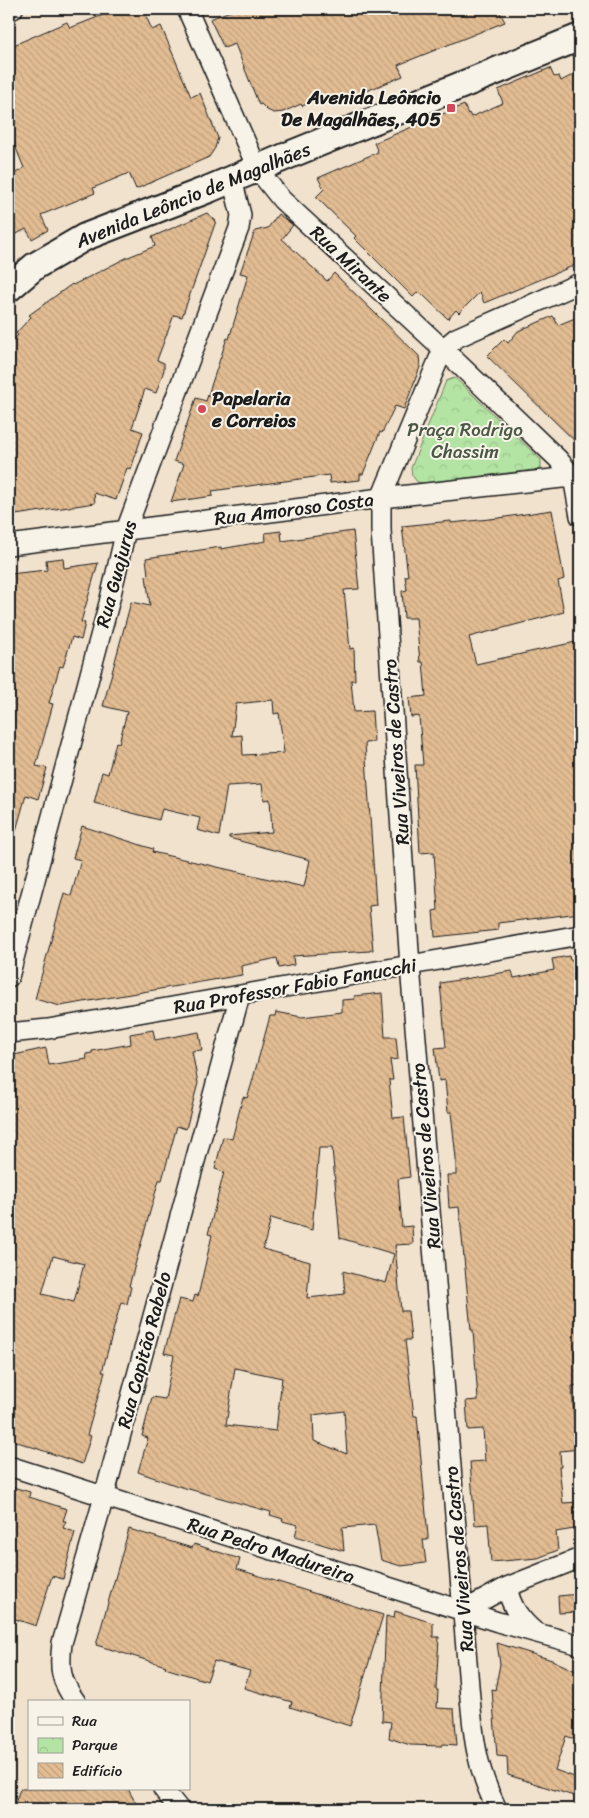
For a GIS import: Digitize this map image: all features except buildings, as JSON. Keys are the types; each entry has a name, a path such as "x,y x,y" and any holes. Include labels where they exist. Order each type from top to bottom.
{"main road":[{"name":"Avenida Leôncio de Magalhães","path":"9,288 35,266 85,237 258,170 294,153 580,37"}],"street":[{"path":"9,11 13,9"},
{"name":"Rua Mirante","path":"187,9 258,170 282,200 443,349 576,477"},
{"name":"Rua Guajurus","path":"9,977 126,530 239,228 241,215 232,179"},
{"path":"381,498 443,349 456,338 580,283"},
{"path":"576,477 580,516"},
{"name":"Rua Amoroso Costa","path":"9,545 381,498 576,477"},
{"name":"Rua Viveiros de Castro","path":"381,498 384,582 410,966 463,1611 475,1746 482,1774 497,1809"},
{"name":"Rua Professor Fabio Fanucchi","path":"9,1033 48,1029 580,936"},
{"name":"Rua Capitão Rabelo","path":"75,1700 68,1691 59,1666 62,1643 104,1497 240,995"},
{"name":"Rua Pedro Madureira","path":"9,1466 514,1627 580,1645"},
{"path":"463,1611 507,1587 580,1558"},
{"name":"Rua Pedro Madureira","path":"507,1587 510,1601 516,1613 535,1632"},
{"path":"164,1790 179,1809"}],"green space":[{"name":"Praça Rodrigo Chassim","path":"455,378 541,460 541,469 423,483 417,482 412,475 411,468 446,381"}],"place":[{"name":"Avenida Leôncio De Magalhães, 405","path":"451,108"},
{"name":"Papelaria e Correios","path":"202,409"}]}
